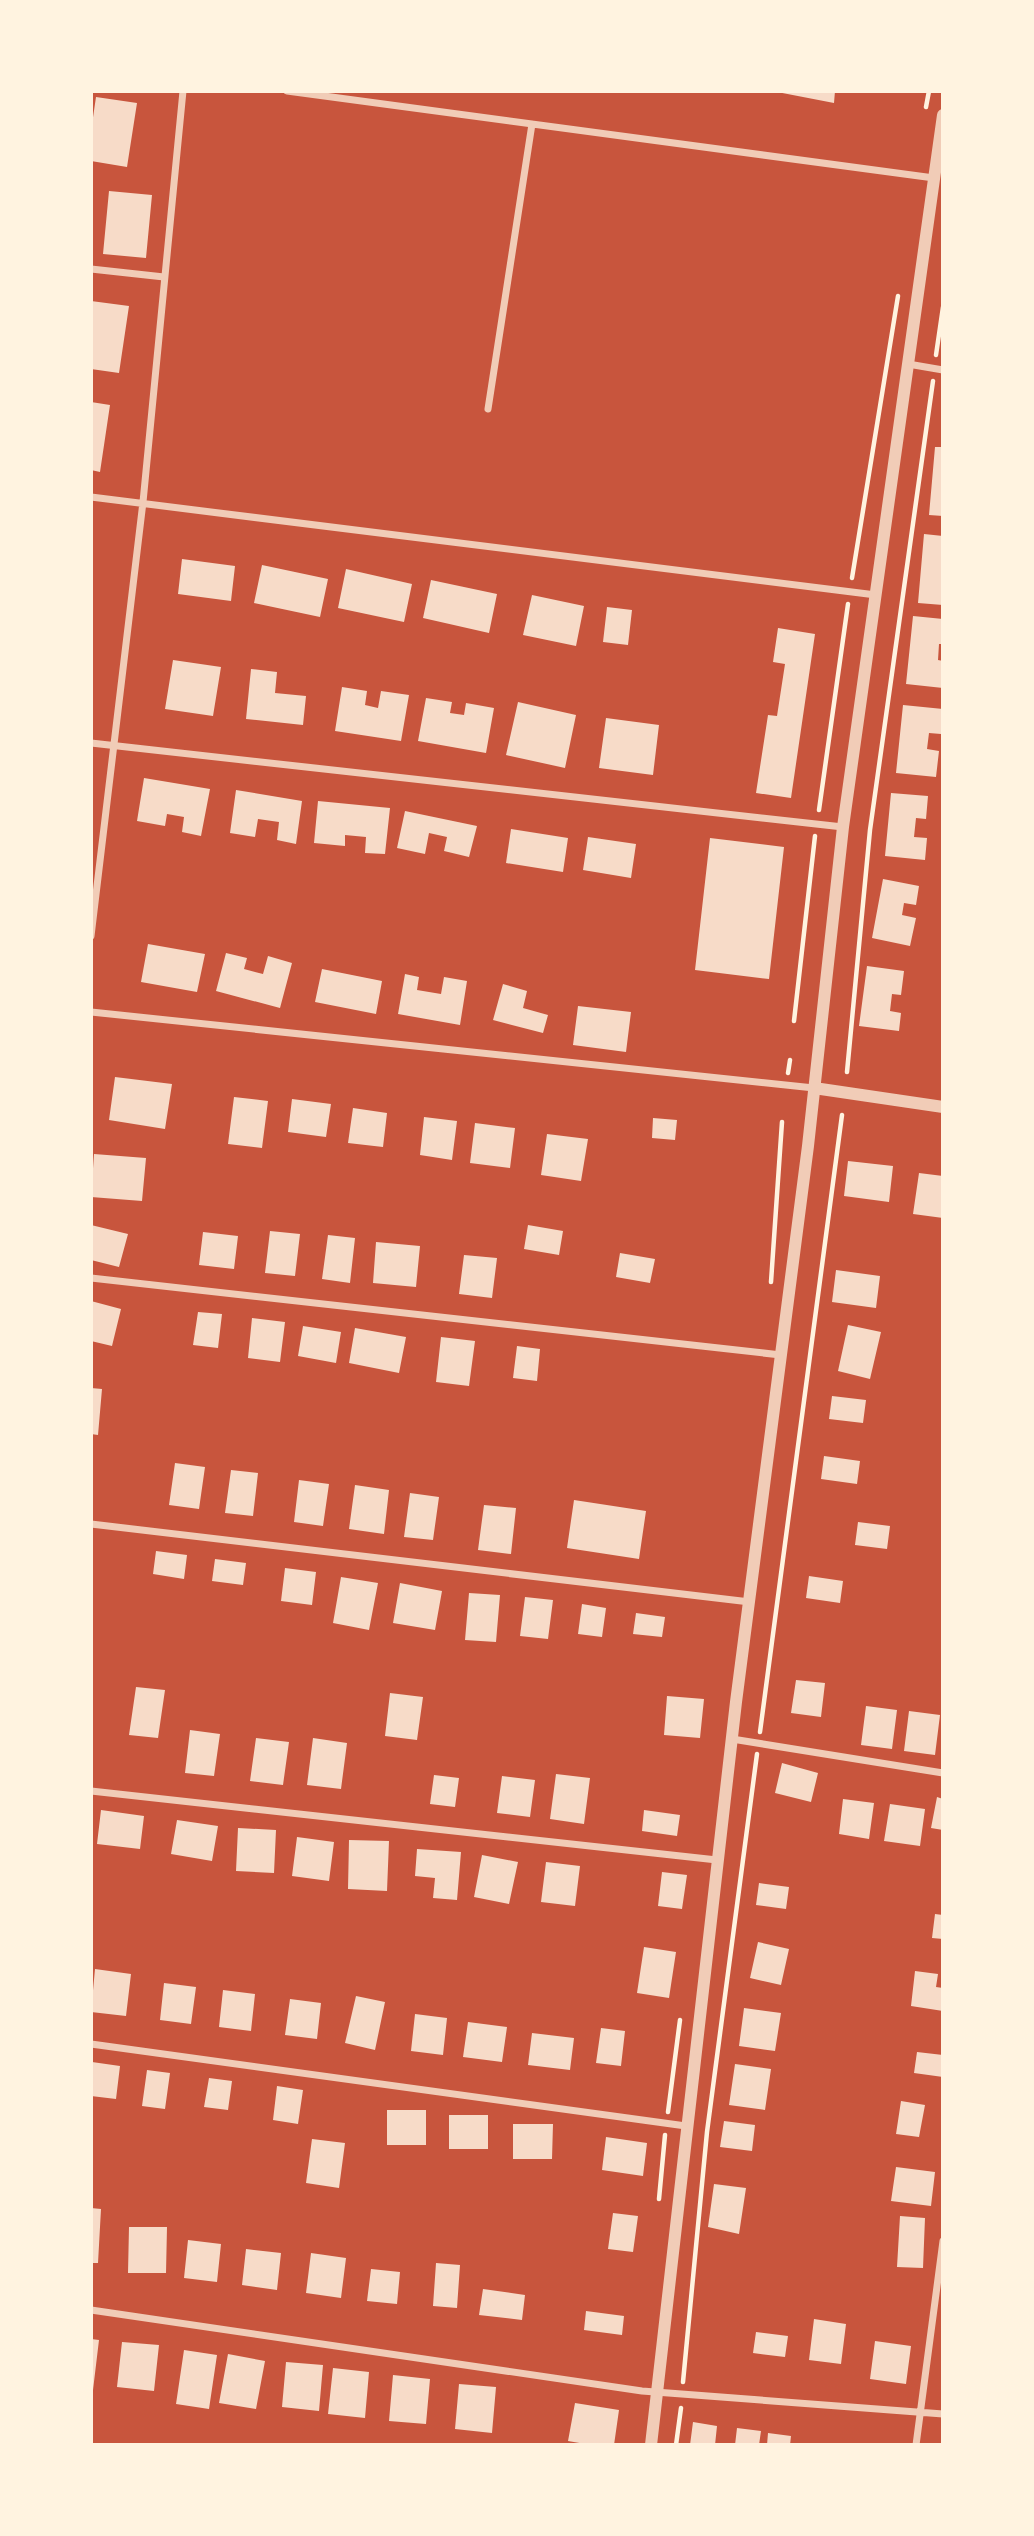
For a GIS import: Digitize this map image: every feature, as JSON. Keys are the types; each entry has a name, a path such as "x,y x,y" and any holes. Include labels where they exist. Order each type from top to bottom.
{"street":[{"path":"91,936 143,502 183,91"},
{"path":"287,91 934,178"},
{"path":"652,2445 686,2126 814,1088 843,827 943,115"},
{"path":"488,410 532,124"},
{"path":"91,269 164,277"},
{"path":"908,364 943,370"},
{"path":"91,497 876,595"},
{"path":"91,743 843,827"},
{"path":"91,1012 814,1088 943,1107"},
{"path":"91,1278 781,1355"},
{"path":"91,1524 750,1602"},
{"path":"732,1739 943,1773"},
{"path":"91,1791 718,1860"},
{"path":"91,2045 686,2126"},
{"path":"916,2445 943,2241"},
{"path":"91,2310 682,2396 943,2414"}],"path":[{"path":"925,115 929,91"},
{"path":"794,1021 817,825 850,592 900,283"},
{"path":"935,362 943,307"},
{"path":"847,1072 870,830 933,376"},
{"path":"788,1074 790,1060"},
{"path":"676,2445 707,2132 842,1115"}],"building":[{"path":"772,91 835,91 834,103"},
{"path":"96,97 137,103 127,167 91,161 91,131"},
{"path":"109,191 152,195 146,258 103,254"},
{"path":"91,301 129,306 119,373 91,369"},
{"path":"91,402 110,405 100,472 91,470"},
{"path":"935,447 943,447 943,516 929,515"},
{"path":"924,534 943,536 943,605 918,603"},
{"path":"182,559 235,566 231,601 178,594"},
{"path":"262,565 328,579 320,617 254,603"},
{"path":"346,569 412,584 404,622 338,608"},
{"path":"431,580 497,594 489,633 423,618"},
{"path":"532,595 584,606 576,646 523,635"},
{"path":"607,607 632,610 628,645 603,642"},
{"path":"913,616 943,619 943,644 939,644 938,660 943,661 943,688 906,684"},
{"path":"778,628 815,634 791,798 756,793 768,715 777,716 785,664 773,662"},
{"path":"173,660 221,667 213,716 165,709"},
{"path":"251,669 277,672 275,693 306,696 303,725 246,719"},
{"path":"342,687 367,691 365,705 378,708 381,691 409,695 401,741 335,731"},
{"path":"426,698 452,702 450,713 464,715 466,703 494,708 486,753 418,741"},
{"path":"518,702 576,715 565,768 506,755"},
{"path":"903,705 943,709 941,734 929,733 927,749 939,751 936,777 896,773"},
{"path":"606,718 659,725 653,775 599,768"},
{"path":"144,778 210,789 201,836 182,832 184,817 167,814 165,826 137,821"},
{"path":"236,790 302,801 296,844 277,840 279,822 258,819 255,837 230,833"},
{"path":"891,793 928,796 926,819 916,818 914,837 927,838 925,860 885,856"},
{"path":"318,801 390,808 385,854 365,853 366,837 345,835 345,846 314,843"},
{"path":"405,811 477,826 469,857 444,851 447,837 429,833 425,854 397,848"},
{"path":"511,829 568,838 563,872 506,863"},
{"path":"588,837 636,844 631,878 583,870"},
{"path":"710,838 784,847 769,979 695,970"},
{"path":"883,879 919,886 916,905 904,903 902,915 916,918 910,946 872,938"},
{"path":"148,944 205,954 197,992 141,982"},
{"path":"226,953 247,958 244,969 263,974 268,956 292,963 280,1008 216,991"},
{"path":"867,966 904,971 901,995 892,994 890,1011 901,1013 899,1031 859,1026"},
{"path":"322,969 382,981 376,1014 315,1002"},
{"path":"405,974 419,977 417,990 441,994 444,977 467,981 460,1025 398,1014"},
{"path":"503,984 527,991 523,1008 548,1015 543,1033 493,1020"},
{"path":"578,1006 631,1012 626,1052 573,1045"},
{"path":"115,1077 172,1084 165,1129 109,1120"},
{"path":"234,1097 268,1101 262,1148 228,1144"},
{"path":"292,1099 331,1104 326,1137 288,1132"},
{"path":"353,1108 387,1113 383,1147 348,1143"},
{"path":"424,1117 457,1121 452,1160 420,1155"},
{"path":"653,1118 677,1120 675,1140 652,1138"},
{"path":"475,1123 515,1128 510,1168 470,1163"},
{"path":"547,1134 588,1139 581,1181 541,1175"},
{"path":"94,1154 146,1158 142,1201 91,1197"},
{"path":"848,1161 893,1166 889,1202 844,1196"},
{"path":"919,1173 943,1176 943,1218 913,1214"},
{"path":"91,1225 128,1234 119,1267 91,1260"},
{"path":"528,1225 563,1231 559,1255 524,1249"},
{"path":"270,1231 300,1234 295,1276 265,1273"},
{"path":"203,1232 238,1236 234,1269 199,1265"},
{"path":"328,1235 355,1238 350,1283 322,1279"},
{"path":"376,1242 420,1246 416,1287 373,1283"},
{"path":"620,1253 655,1259 650,1283 616,1277"},
{"path":"464,1255 497,1258 492,1298 459,1294"},
{"path":"836,1270 880,1276 876,1308 832,1302"},
{"path":"91,1301 121,1309 112,1346 91,1341"},
{"path":"198,1312 222,1314 218,1348 193,1345"},
{"path":"252,1318 285,1322 280,1362 248,1358"},
{"path":"848,1325 881,1332 870,1379 838,1371"},
{"path":"303,1326 341,1332 336,1363 298,1356"},
{"path":"355,1328 406,1337 399,1373 349,1363"},
{"path":"441,1337 475,1341 469,1386 436,1382"},
{"path":"517,1346 540,1349 537,1381 513,1378"},
{"path":"91,1388 102,1389 98,1435 91,1434"},
{"path":"832,1396 866,1400 863,1423 829,1419"},
{"path":"824,1456 860,1461 857,1484 821,1479"},
{"path":"175,1463 205,1467 199,1509 169,1505"},
{"path":"231,1470 258,1473 253,1516 225,1513"},
{"path":"299,1480 329,1484 323,1526 294,1522"},
{"path":"355,1485 389,1490 384,1534 349,1529"},
{"path":"410,1493 439,1497 433,1540 404,1537"},
{"path":"574,1500 646,1511 639,1559 567,1548"},
{"path":"484,1505 516,1508 511,1554 478,1550"},
{"path":"858,1522 890,1526 887,1549 855,1545"},
{"path":"156,1551 187,1555 184,1579 153,1574"},
{"path":"215,1559 246,1563 243,1585 212,1581"},
{"path":"285,1568 316,1572 312,1605 281,1601"},
{"path":"809,1576 843,1581 840,1603 806,1598"},
{"path":"341,1577 378,1583 369,1630 333,1623"},
{"path":"400,1583 442,1591 435,1630 393,1623"},
{"path":"469,1593 500,1595 496,1642 465,1640"},
{"path":"525,1597 553,1600 548,1639 520,1636"},
{"path":"582,1604 606,1608 602,1637 578,1634"},
{"path":"636,1613 665,1617 662,1637 633,1634"},
{"path":"796,1680 825,1683 821,1717 791,1713"},
{"path":"136,1687 165,1690 158,1738 129,1735"},
{"path":"390,1693 423,1697 417,1740 385,1736"},
{"path":"667,1696 704,1699 700,1738 664,1735"},
{"path":"866,1706 897,1710 892,1749 861,1745"},
{"path":"909,1711 940,1715 935,1755 904,1751"},
{"path":"190,1730 220,1734 214,1776 185,1773"},
{"path":"256,1738 289,1742 283,1785 250,1781"},
{"path":"313,1738 347,1743 341,1789 307,1785"},
{"path":"782,1763 818,1773 811,1802 775,1793"},
{"path":"556,1774 590,1778 584,1824 550,1819"},
{"path":"434,1775 459,1778 455,1807 430,1804"},
{"path":"502,1776 535,1780 530,1817 497,1813"},
{"path":"937,1797 943,1799 943,1830 931,1828"},
{"path":"843,1799 874,1803 869,1839 839,1834"},
{"path":"890,1804 925,1809 920,1846 884,1841"},
{"path":"101,1810 144,1816 140,1849 97,1844"},
{"path":"644,1810 680,1815 677,1836 642,1831"},
{"path":"177,1820 218,1826 212,1861 171,1854"},
{"path":"238,1828 276,1830 274,1873 236,1871"},
{"path":"297,1837 334,1842 329,1881 292,1876"},
{"path":"349,1840 389,1841 387,1891 348,1889"},
{"path":"417,1849 461,1852 457,1900 433,1898 435,1878 415,1876"},
{"path":"482,1855 518,1862 509,1904 474,1897"},
{"path":"546,1862 580,1866 575,1906 541,1902"},
{"path":"662,1872 687,1875 682,1909 658,1906"},
{"path":"759,1883 789,1887 786,1909 756,1905"},
{"path":"935,1914 943,1915 943,1939 932,1938"},
{"path":"758,1942 789,1949 781,1985 750,1978"},
{"path":"644,1947 676,1952 669,1998 637,1993"},
{"path":"95,1969 131,1974 126,2016 91,2012"},
{"path":"915,1971 938,1974 936,1987 943,1988 943,2011 911,2006"},
{"path":"164,1983 196,1987 191,2024 160,2020"},
{"path":"223,1990 255,1994 251,2031 219,2027"},
{"path":"356,1996 385,2002 375,2050 345,2043"},
{"path":"290,1999 321,2003 317,2039 285,2035"},
{"path":"744,2008 781,2013 775,2051 739,2046"},
{"path":"415,2014 447,2018 443,2055 411,2051"},
{"path":"468,2022 507,2027 502,2062 463,2057"},
{"path":"601,2028 625,2031 621,2066 596,2063"},
{"path":"532,2033 574,2038 570,2070 528,2065"},
{"path":"917,2052 943,2055 943,2077 914,2073"},
{"path":"92,2062 120,2066 116,2099 91,2096"},
{"path":"735,2064 771,2069 765,2110 729,2105"},
{"path":"147,2070 170,2073 165,2109 142,2106"},
{"path":"209,2078 232,2081 228,2110 204,2107"},
{"path":"277,2086 303,2090 298,2124 273,2120"},
{"path":"901,2101 925,2105 919,2137 896,2134"},
{"path":"387,2110 426,2110 426,2145 387,2145"},
{"path":"449,2115 488,2115 488,2149 449,2149"},
{"path":"724,2121 755,2125 752,2151 720,2147"},
{"path":"513,2124 553,2124 552,2159 513,2159"},
{"path":"606,2137 647,2143 643,2176 602,2170"},
{"path":"312,2139 345,2143 339,2188 306,2183"},
{"path":"896,2167 935,2172 931,2206 891,2201"},
{"path":"714,2184 746,2188 739,2234 708,2227"},
{"path":"91,2208 101,2209 98,2263 91,2263"},
{"path":"613,2213 638,2216 633,2252 608,2249"},
{"path":"900,2216 925,2218 923,2268 897,2267"},
{"path":"129,2227 167,2227 166,2273 128,2273"},
{"path":"188,2240 221,2244 217,2282 184,2278"},
{"path":"246,2249 281,2253 277,2290 242,2285"},
{"path":"311,2253 346,2258 341,2298 306,2293"},
{"path":"436,2263 460,2265 457,2308 433,2306"},
{"path":"371,2269 400,2272 397,2304 367,2301"},
{"path":"483,2289 525,2295 522,2320 479,2315"},
{"path":"586,2311 624,2316 622,2335 584,2330"},
{"path":"814,2319 846,2324 841,2364 809,2360"},
{"path":"756,2332 788,2336 785,2357 753,2353"},
{"path":"91,2339 99,2340 93,2390 91,2390"},
{"path":"875,2341 911,2346 906,2384 870,2379"},
{"path":"122,2342 159,2345 154,2391 117,2387"},
{"path":"184,2350 217,2355 209,2409 176,2404"},
{"path":"228,2354 265,2361 256,2409 219,2403"},
{"path":"286,2362 323,2365 319,2411 282,2407"},
{"path":"333,2368 369,2372 365,2418 328,2414"},
{"path":"393,2375 430,2379 426,2424 389,2421"},
{"path":"459,2384 496,2387 492,2433 455,2429"},
{"path":"575,2403 619,2410 614,2445 568,2441"},
{"path":"693,2422 717,2426 715,2445 690,2445"},
{"path":"737,2428 761,2431 759,2445 735,2445"},
{"path":"768,2433 791,2436 790,2445 767,2445"}]}
